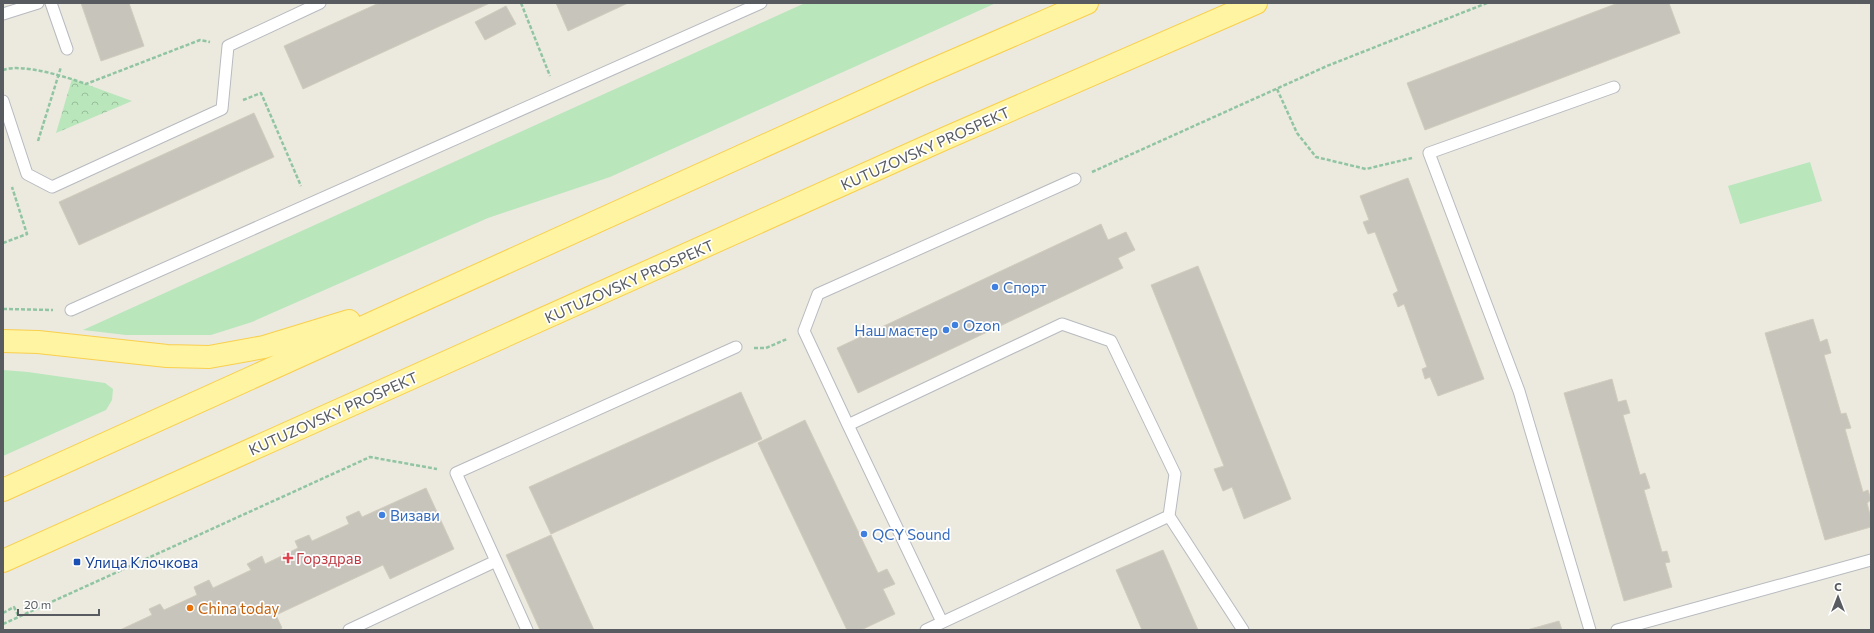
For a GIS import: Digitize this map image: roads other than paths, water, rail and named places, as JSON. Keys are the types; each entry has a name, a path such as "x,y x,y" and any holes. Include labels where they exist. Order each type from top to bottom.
{"main road":[{"path":"3,490 923,74 1087,3"},
{"name":"KUTUZOVSKY PROSPEKT","path":"3,561 932,144 1256,3"},
{"path":"3,341 38,342 167,356 209,357 264,347 428,298"}],"lane":[{"path":"3,14 38,3"},
{"path":"51,3 67,49"},
{"path":"3,101 27,174 52,187 222,109 228,46 320,3"},
{"path":"71,310 760,3"},
{"path":"1590,630 1518,391 1430,153 1614,87"},
{"path":"942,622 804,331 818,294 1075,179"},
{"path":"848,425 1062,324 1111,341 1175,474 1169,516 1243,630"},
{"path":"527,630 456,473 736,347"},
{"path":"926,630 1169,516"},
{"path":"1617,630 1871,560"},
{"path":"349,630 496,561"}],"place":[{"name":"Спорт","path":"995,287"},
{"name":"Ozon","path":"955,325"},
{"name":"Наш мастер","path":"946,330"},
{"name":"Визави","path":"382,515"},
{"name":"QCY Sound","path":"864,534"},
{"name":"Горздрав","path":"288,558"},
{"name":"Улица Клочкова","path":"77,562"},
{"name":"China today","path":"190,608"}]}
